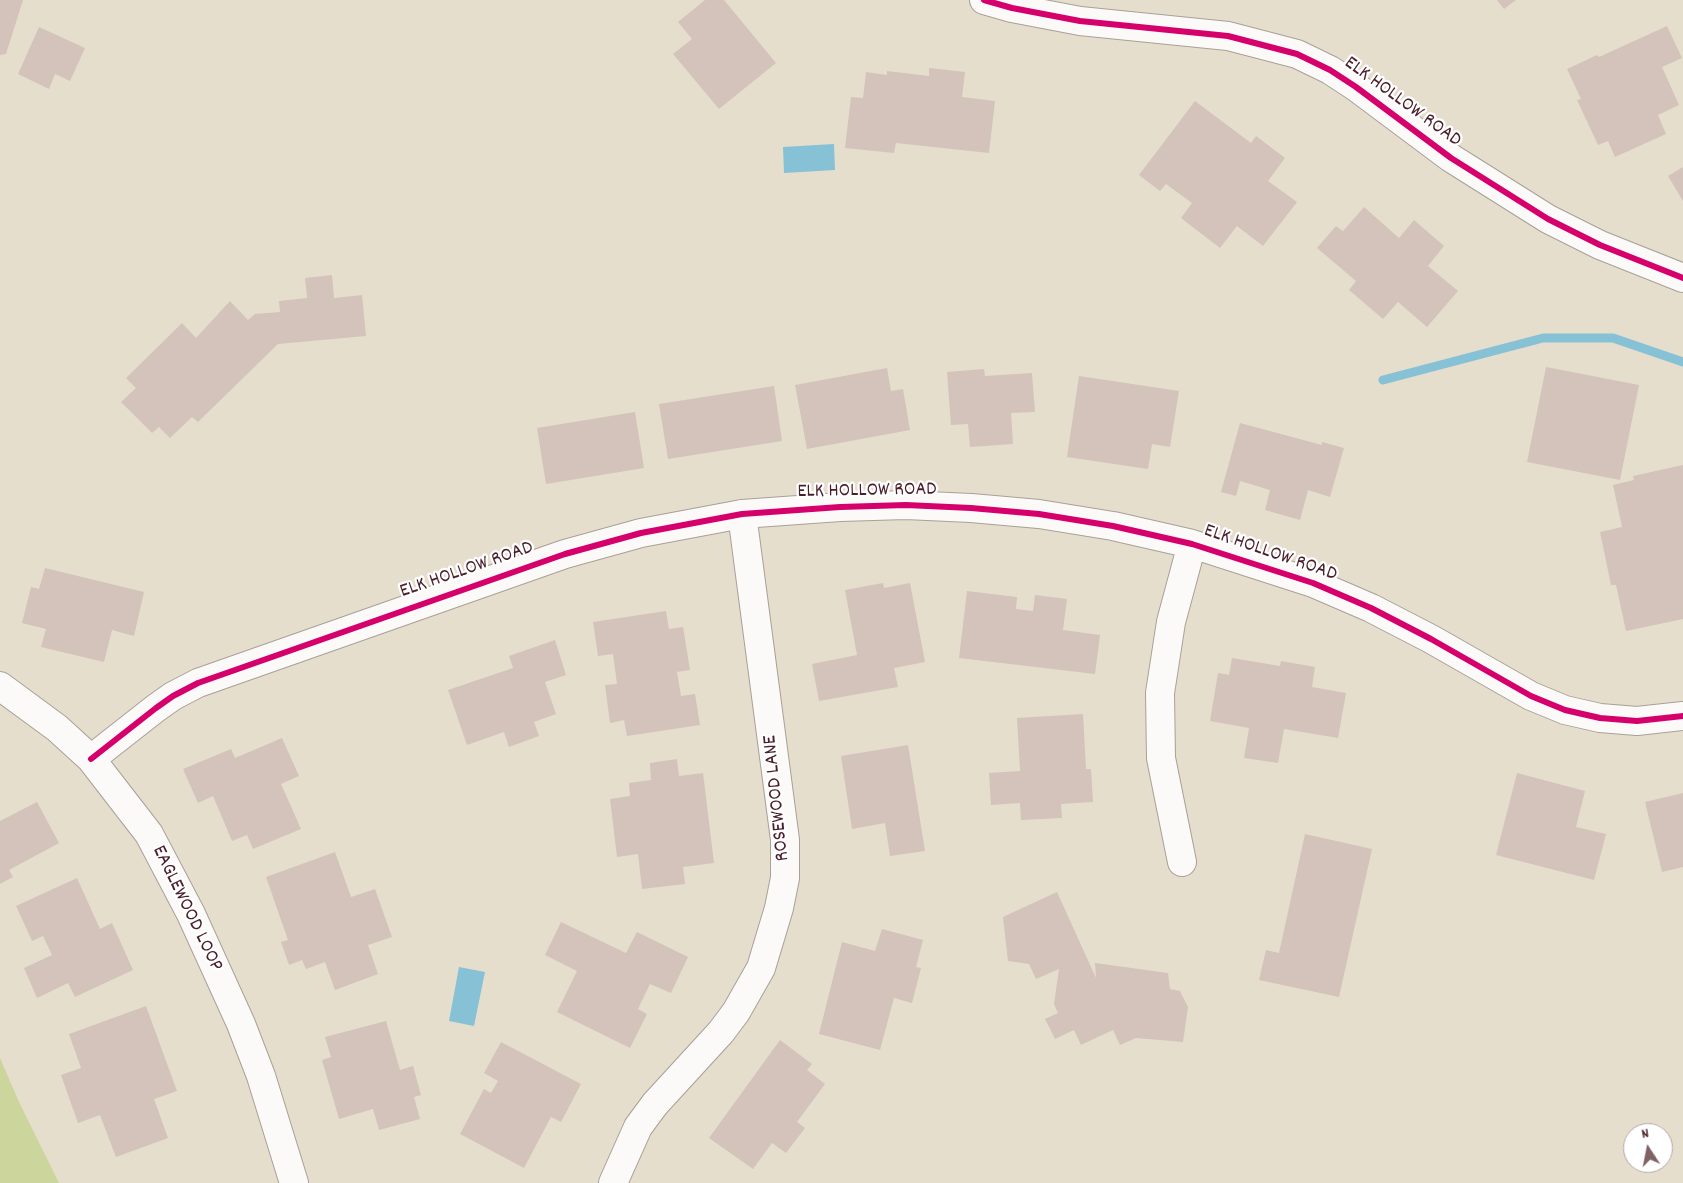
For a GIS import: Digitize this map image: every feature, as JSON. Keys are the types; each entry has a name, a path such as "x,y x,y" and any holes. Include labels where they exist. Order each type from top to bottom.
{"street":[{"name":"ELK HOLLOW ROAD","path":"984,0 1012,8 1080,21 1228,36 1297,54 1330,70 1356,86 1451,158 1548,219 1600,245 1683,278"},
{"name":"ELK HOLLOW ROAD","path":"91,759 173,696 217,676 564,554 649,531 742,514 850,506 906,505 1039,514 1113,526 1192,544 1313,583 1371,608 1431,639 1531,696 1565,710 1600,718 1638,721 1683,716"},
{"name":"ROSEWOOD LANE","path":"612,1183 638,1127 654,1104 721,1032 736,1012 760,968 779,908 785,878 785,840 742,514"},
{"path":"1182,862 1161,758 1160,693 1170,622 1192,544"},
{"name":"EAGLEWOOD LOOP","path":"0,686 57,728 91,759 149,834 191,914 241,1024 261,1076 294,1183"}],"green space":[{"path":"0,1058 19,1102 59,1183 0,1183"}],"water":[{"path":"834,144 835,170 784,173 783,147"},
{"path":"459,967 485,972 474,1026 449,1021"}],"building":[{"path":"0,0 23,0 6,54 0,55"},
{"path":"705,0 724,0 776,63 719,109 673,54 692,39 678,22"},
{"path":"1497,0 1516,0 1504,9"},
{"path":"1667,26 1682,58 1662,67 1679,105 1658,115 1666,134 1615,157 1608,141 1598,145 1577,100 1581,99 1567,69 1597,55 1599,57"},
{"path":"39,27 85,48 70,81 55,74 49,89 18,74"},
{"path":"929,68 965,72 962,97 995,101 989,153 896,143 894,153 845,148 851,97 863,98 866,72 887,75 887,71 929,76"},
{"path":"1195,101 1251,143 1256,136 1285,158 1268,181 1297,202 1263,246 1237,226 1220,248 1181,218 1192,203 1166,184 1160,191 1139,175"},
{"path":"1683,167 1683,201 1668,176"},
{"path":"1364,207 1399,238 1414,220 1444,246 1428,266 1458,291 1427,327 1398,302 1383,319 1349,290 1356,281 1317,248 1336,226 1343,231"},
{"path":"332,275 334,298 362,295 366,336 278,344 198,422 192,417 170,438 159,427 152,433 121,402 136,388 126,378 182,323 196,338 230,301 248,320 255,314 280,312 279,301 307,298 305,278"},
{"path":"1546,367 1639,385 1620,480 1527,462"},
{"path":"887,368 891,391 903,389 910,430 807,449 795,385"},
{"path":"984,369 985,376 1032,373 1035,412 1011,413 1013,444 970,447 968,424 951,425 947,372"},
{"path":"1079,376 1179,391 1170,447 1152,444 1148,469 1067,457"},
{"path":"774,386 782,441 668,459 659,404"},
{"path":"635,412 644,468 546,484 537,428"},
{"path":"1240,423 1322,445 1322,442 1344,448 1330,497 1308,490 1300,520 1265,510 1270,490 1240,481 1236,496 1221,492"},
{"path":"1683,465 1683,619 1626,631 1616,585 1611,585 1600,532 1622,527 1613,485 1634,480 1633,476"},
{"path":"45,568 144,592 134,636 112,630 104,662 41,647 46,629 22,623 31,587 39,589"},
{"path":"883,583 884,588 910,583 925,662 894,668 898,687 819,701 812,664 857,655 845,590"},
{"path":"967,591 1017,597 1016,609 1033,611 1035,595 1067,599 1063,630 1100,635 1095,674 959,658"},
{"path":"666,611 669,629 683,627 690,670 677,672 681,696 695,694 700,725 627,736 624,720 610,723 605,685 617,684 613,654 598,656 593,622"},
{"path":"555,640 566,675 545,682 556,714 534,722 539,736 509,747 504,732 467,745 448,690 513,668 509,656"},
{"path":"1232,658 1280,666 1281,661 1315,667 1312,687 1346,693 1338,738 1284,729 1278,763 1244,758 1249,728 1210,721 1218,673 1229,675"},
{"path":"1083,714 1086,769 1091,769 1093,802 1061,804 1062,818 1021,820 1020,803 991,805 989,773 1020,771 1017,718"},
{"path":"282,738 299,776 281,784 301,829 253,849 247,835 232,841 213,796 198,803 183,769 231,749 235,758"},
{"path":"908,745 925,851 890,856 885,823 852,829 841,756"},
{"path":"677,759 679,776 703,773 714,863 683,867 685,884 642,889 638,854 617,857 610,799 630,796 629,783 651,780 650,763"},
{"path":"1517,773 1585,791 1576,827 1606,834 1594,880 1496,855"},
{"path":"1683,793 1683,867 1662,872 1645,802"},
{"path":"37,802 59,843 9,870 13,877 0,884 0,821"},
{"path":"1305,834 1372,849 1339,997 1259,980 1266,950 1279,953"},
{"path":"335,852 351,897 375,889 392,937 368,945 378,974 335,990 325,962 306,969 302,960 289,965 281,942 288,940 266,877"},
{"path":"77,878 100,929 112,923 133,970 75,997 68,983 37,998 24,968 52,955 43,936 32,941 16,906"},
{"path":"1057,892 1096,978 1095,963 1168,973 1170,989 1180,991 1188,1007 1183,1042 1136,1038 1120,1045 1113,1030 1081,1045 1074,1030 1055,1039 1045,1019 1058,1013 1054,1004 1059,969 1036,979 1029,964 1008,961 1003,917"},
{"path":"561,922 626,953 637,932 688,957 671,993 650,984 638,1009 647,1014 630,1048 557,1012 577,971 545,955"},
{"path":"882,929 923,940 916,967 921,968 912,1003 894,998 880,1050 819,1034 842,942 875,951"},
{"path":"146,1006 177,1091 154,1099 168,1138 116,1157 100,1115 78,1123 61,1075 81,1068 69,1034"},
{"path":"386,1021 400,1070 413,1066 421,1095 414,1097 420,1119 379,1130 373,1109 339,1119 322,1060 331,1057 325,1037"},
{"path":"780,1040 812,1064 807,1070 825,1084 797,1122 805,1128 786,1153 772,1143 753,1169 709,1138"},
{"path":"501,1042 581,1084 561,1122 551,1117 524,1168 460,1134 484,1089 491,1093 498,1081 484,1073"}],"waterway":[{"path":"1383,380 1543,338 1613,338 1683,362"}],"cycle path":[{"path":"984,0 1012,8 1080,21 1228,36 1297,54 1330,70 1356,87 1451,158 1548,219 1600,245 1683,278"},
{"path":"91,759 156,708 173,696 198,683 565,554 641,533 742,514 840,507 906,505 1039,514 1113,526 1192,544 1313,583 1371,608 1431,639 1531,696 1565,710 1600,718 1637,721 1683,716"}]}
